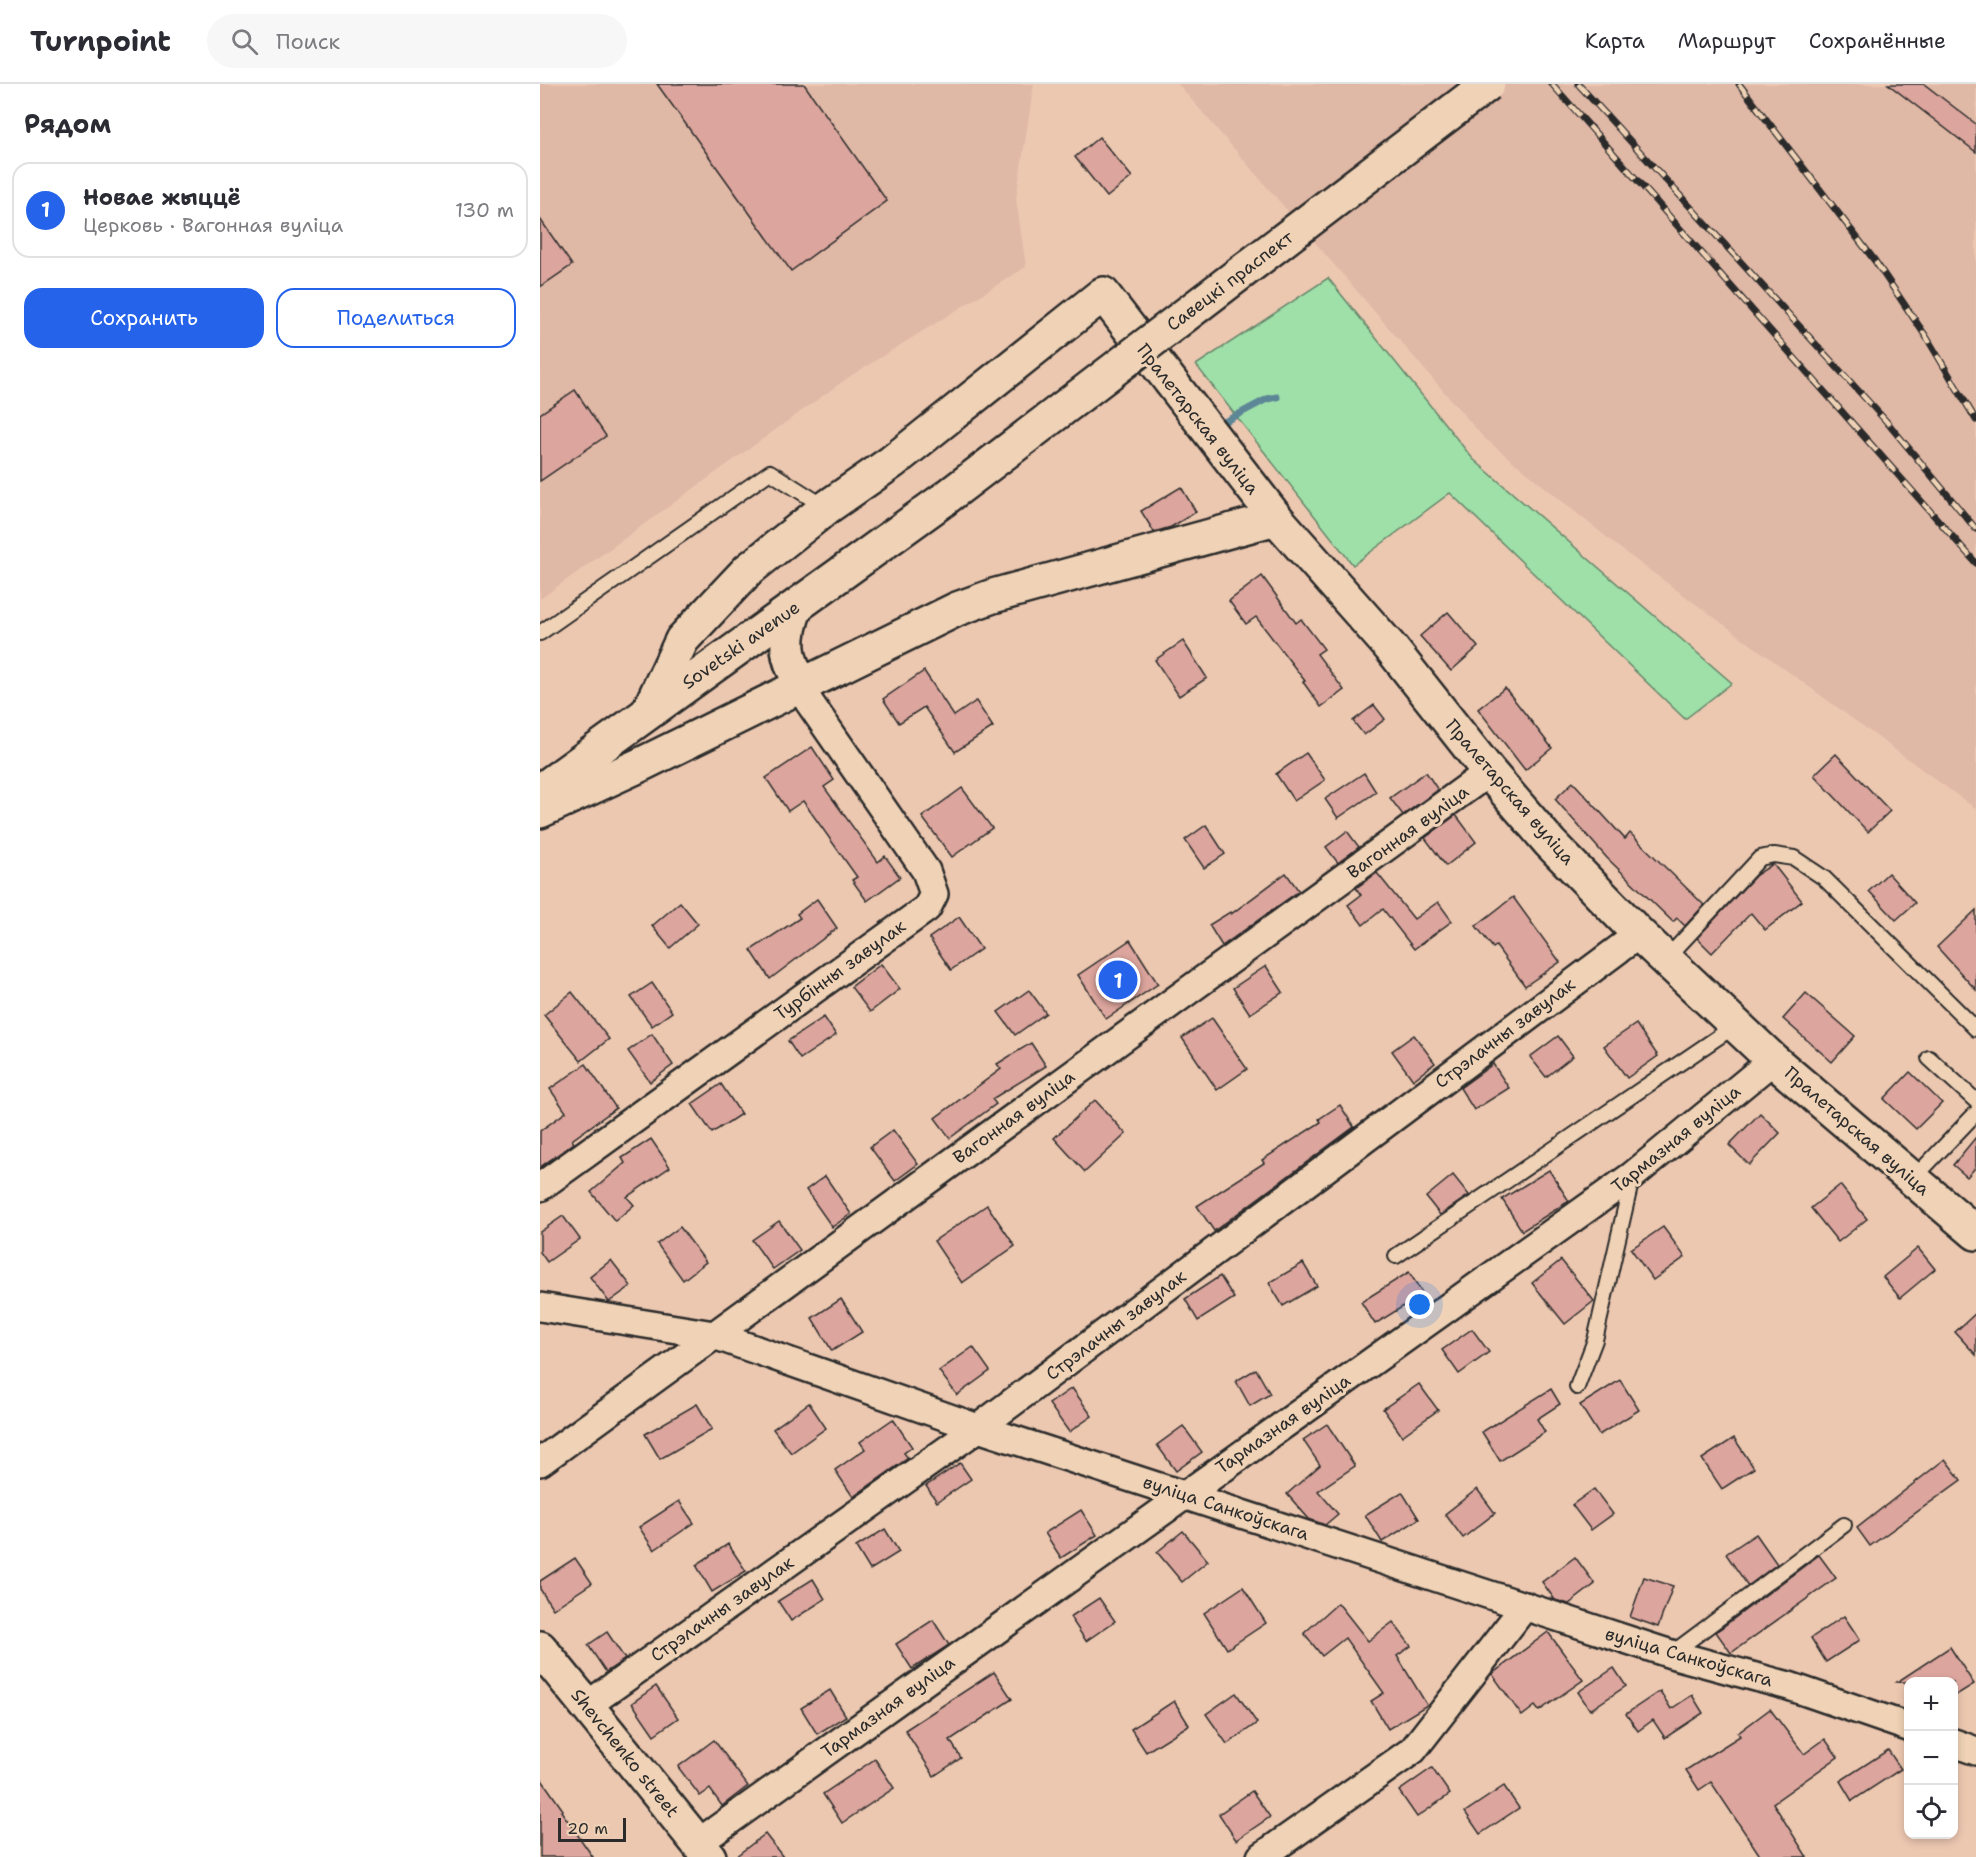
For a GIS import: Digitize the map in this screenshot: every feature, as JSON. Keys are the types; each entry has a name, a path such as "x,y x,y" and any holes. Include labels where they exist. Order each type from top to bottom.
{"main road":[{"name":"Савецкі праспект","path":"943,500 1488,84"},
{"name":"Пралетарская вуліца","path":"826,508 892,462 1103,294 1276,519 1391,648 1489,772 1550,843 1639,934 1773,1060 1976,1233"},
{"name":"Sovetski avenue","path":"540,791 649,710 943,500"},
{"path":"649,710 682,640 748,570 826,508"},
{"path":"540,811 957,609 984,599 1276,519"},
{"path":"796,607 788,628 786,646 792,667 803,685"},
{"name":"Shevchenko street","path":"540,1648 703,1850"}],"street":[{"name":"Турбінны завулак","path":"540,1187 927,908 934,894 926,871 810,702 803,685"},
{"name":"Вагонная вуліца","path":"540,1462 1489,772"},
{"name":"Стрэлачны завулак","path":"586,1706 978,1428 1639,934"},
{"name":"Тармазная вуліца","path":"703,1850 1185,1494 1632,1176 1773,1060"},
{"name":"вуліца Санкоўскага","path":"540,1307 714,1335 978,1428 1671,1654 1789,1686 1904,1726"},
{"path":"1261,1857 1413,1750 1525,1606"},
{"path":"1958,1745 1976,1751"}],"lane":[{"path":"540,633 770,472 826,508"},
{"path":"1666,959 1760,858 1774,855 1794,858 1824,878 1976,1029"},
{"path":"1396,1256 1736,1025"},
{"path":"1929,1058 1976,1101"},
{"path":"1913,1179 1976,1113"},
{"path":"1577,1387 1595,1340 1632,1176"},
{"path":"1671,1654 1844,1525"}],"shaded area":[{"path":"540,84 1034,84 1016,199 1026,267 849,377 540,599"},
{"path":"1178,84 1976,84 1976,809 1626,553 1483,437"}],"green space":[{"path":"1328,278 1473,459 1732,683 1685,719 1450,493 1353,565 1196,365"}],"building":[{"path":"657,84 804,84 887,201 791,271"},
{"path":"1888,84 1924,84 1976,124 1976,152"},
{"path":"1099,137 1132,177 1107,197 1075,157"},
{"path":"540,219 572,265 540,287"},
{"path":"575,390 606,436 540,481 540,414"},
{"path":"1181,487 1196,512 1171,527 1154,532 1141,511"},
{"path":"1262,576 1296,623 1301,619 1324,649 1317,654 1344,690 1321,707 1303,682 1305,681 1256,617 1246,624 1229,601"},
{"path":"1448,612 1478,647 1451,671 1420,636"},
{"path":"1183,641 1207,678 1179,696 1155,660"},
{"path":"924,671 954,716 976,701 993,727 955,752 924,707 899,723 883,699"},
{"path":"1505,688 1552,748 1525,770 1478,709"},
{"path":"1374,705 1385,719 1364,735 1353,721"},
{"path":"812,747 834,780 824,787 878,862 885,856 900,877 867,901 852,880 857,877 803,801 788,811 766,778"},
{"path":"1306,753 1325,780 1294,801 1276,774"},
{"path":"1836,754 1890,811 1868,832 1814,775"},
{"path":"1426,772 1438,790 1403,815 1390,798"},
{"path":"1364,773 1376,792 1338,818 1325,799"},
{"path":"1573,782 1625,839 1630,833 1704,905 1685,926 1677,918 1673,922 1607,858 1555,799"},
{"path":"962,788 992,828 952,857 922,817"},
{"path":"1456,815 1476,842 1446,866 1425,838"},
{"path":"1206,825 1225,854 1204,868 1185,840"},
{"path":"1347,831 1359,847 1338,863 1326,847"},
{"path":"1773,864 1802,901 1765,930 1751,913 1712,953 1697,938 1756,875"},
{"path":"1286,873 1299,891 1222,946 1209,925 1230,912 1231,914"},
{"path":"1377,873 1414,919 1438,902 1452,921 1414,949 1383,909 1363,925 1348,905 1361,895 1356,888"},
{"path":"1888,873 1915,903 1896,920 1869,891"},
{"path":"1513,897 1560,962 1525,986 1496,946 1493,948 1476,926"},
{"path":"817,899 837,928 770,979 751,950 800,918 797,914"},
{"path":"680,902 698,924 670,948 652,926"},
{"path":"1976,910 1976,990 1937,947"},
{"path":"959,917 981,949 951,970 929,938"},
{"path":"1130,940 1158,984 1106,1019 1078,975"},
{"path":"881,964 900,989 870,1012 851,987"},
{"path":"1266,966 1283,992 1250,1014 1233,988"},
{"path":"652,983 672,1012 652,1026 631,997"},
{"path":"1029,990 1046,1013 1015,1035 998,1012"},
{"path":"572,992 609,1039 581,1061 544,1015"},
{"path":"1806,993 1855,1036 1832,1062 1783,1019"},
{"path":"824,1017 836,1035 800,1059 788,1041"},
{"path":"1212,1018 1247,1069 1217,1090 1182,1038"},
{"path":"1636,1024 1658,1056 1627,1078 1604,1046"},
{"path":"652,1034 673,1065 650,1082 628,1051"},
{"path":"1414,1035 1435,1063 1413,1080 1392,1051"},
{"path":"1558,1036 1573,1056 1546,1077 1530,1057"},
{"path":"1031,1043 1046,1066 992,1099 996,1104 950,1138 935,1118 1001,1069 997,1064"},
{"path":"586,1064 616,1108 572,1140 574,1143 540,1167 540,1131 566,1112 550,1089"},
{"path":"1493,1064 1509,1088 1474,1110 1460,1088"},
{"path":"1910,1072 1942,1103 1916,1129 1884,1099"},
{"path":"721,1084 741,1114 712,1133 692,1104"},
{"path":"1095,1100 1126,1134 1085,1172 1054,1138"},
{"path":"1340,1105 1354,1127 1214,1231 1197,1206 1264,1163 1262,1160 1321,1122 1319,1119"},
{"path":"1760,1113 1780,1133 1749,1165 1729,1145"},
{"path":"893,1130 918,1164 895,1181 870,1147"},
{"path":"1976,1137 1976,1167 1967,1177 1953,1165"},
{"path":"651,1139 670,1167 627,1197 634,1205 615,1221 591,1192 625,1163 622,1158"},
{"path":"1549,1170 1569,1201 1522,1231 1502,1199"},
{"path":"1453,1175 1469,1195 1440,1215 1426,1197"},
{"path":"825,1176 851,1214 832,1227 806,1190"},
{"path":"1840,1185 1867,1219 1838,1242 1811,1208"},
{"path":"987,1205 1015,1246 962,1283 934,1241"},
{"path":"563,1216 580,1239 547,1262 540,1252 540,1232"},
{"path":"779,1221 800,1250 773,1269 752,1240"},
{"path":"680,1227 706,1262 683,1280 657,1244"},
{"path":"1663,1227 1685,1257 1653,1280 1631,1249"},
{"path":"1918,1248 1935,1269 1900,1298 1883,1277"},
{"path":"611,1260 631,1286 609,1302 590,1277"},
{"path":"1561,1260 1594,1301 1565,1324 1532,1283"},
{"path":"1303,1263 1317,1286 1283,1306 1269,1283"},
{"path":"1409,1272 1423,1294 1375,1324 1361,1302"},
{"path":"1220,1276 1234,1298 1198,1321 1185,1299"},
{"path":"841,1299 862,1332 832,1351 812,1318"},
{"path":"1976,1313 1976,1355 1955,1332"},
{"path":"1472,1329 1489,1352 1459,1374 1442,1350"},
{"path":"973,1347 990,1371 957,1395 939,1371"},
{"path":"1256,1369 1270,1394 1250,1406 1236,1381"},
{"path":"1620,1380 1639,1410 1599,1435 1580,1405"},
{"path":"1419,1384 1438,1410 1402,1436 1383,1409"},
{"path":"1072,1388 1092,1416 1069,1432 1049,1404"},
{"path":"1551,1389 1560,1404 1537,1419 1545,1432 1500,1461 1482,1432"},
{"path":"809,1403 826,1428 791,1453 773,1429"},
{"path":"697,1404 712,1429 660,1459 645,1434"},
{"path":"893,1419 912,1447 904,1453 908,1458 853,1497 835,1470 865,1449 860,1442"},
{"path":"1327,1424 1355,1466 1318,1491 1338,1514 1325,1525 1309,1519 1287,1494 1320,1465 1303,1440"},
{"path":"1183,1426 1202,1452 1176,1471 1157,1445"},
{"path":"1734,1438 1754,1468 1722,1489 1702,1459"},
{"path":"1945,1459 1961,1480 1870,1546 1857,1528"},
{"path":"960,1463 971,1479 937,1502 926,1486"},
{"path":"1477,1489 1495,1513 1463,1538 1445,1514"},
{"path":"1594,1489 1613,1514 1591,1530 1572,1505"},
{"path":"1402,1492 1419,1519 1382,1542 1365,1515"},
{"path":"679,1501 694,1523 654,1550 639,1527"},
{"path":"1081,1510 1097,1535 1061,1558 1045,1533"},
{"path":"885,1529 899,1552 870,1570 856,1547"},
{"path":"1183,1531 1208,1561 1182,1582 1157,1552"},
{"path":"1756,1534 1777,1564 1748,1586 1726,1554"},
{"path":"728,1544 746,1571 712,1592 696,1565"},
{"path":"1819,1555 1836,1578 1731,1653 1716,1632"},
{"path":"1575,1557 1595,1584 1569,1604 1555,1600 1542,1582"},
{"path":"575,1558 592,1583 553,1609 540,1589 540,1581"},
{"path":"1644,1577 1673,1586 1658,1627 1630,1617"},
{"path":"813,1579 825,1599 791,1621 778,1601"},
{"path":"1243,1587 1266,1623 1227,1649 1204,1613"},
{"path":"1099,1598 1115,1621 1086,1641 1070,1617"},
{"path":"1338,1603 1368,1641 1393,1622 1411,1646 1397,1656 1427,1705 1388,1729 1371,1701 1384,1693 1345,1638 1322,1656 1304,1633"},
{"path":"1844,1616 1860,1640 1826,1662 1811,1638"},
{"path":"933,1620 949,1645 912,1669 896,1644"},
{"path":"607,1632 625,1659 606,1672 588,1645"},
{"path":"1548,1632 1583,1680 1539,1711 1535,1706 1522,1716 1492,1674"},
{"path":"1950,1647 1974,1684 1958,1694 1958,1677 1905,1677"},
{"path":"1614,1668 1626,1686 1590,1710 1578,1692"},
{"path":"994,1672 1012,1699 950,1740 961,1758 934,1776 905,1730"},
{"path":"656,1686 678,1718 654,1735 632,1703"},
{"path":"830,1690 846,1716 817,1734 801,1708"},
{"path":"1660,1691 1671,1709 1692,1695 1703,1713 1665,1738 1653,1720 1638,1731 1626,1714"},
{"path":"1236,1693 1257,1723 1227,1744 1206,1714"},
{"path":"1174,1701 1189,1725 1146,1752 1131,1729"},
{"path":"1770,1709 1804,1754 1825,1739 1838,1757 1773,1803 1807,1857 1761,1857 1711,1782 1699,1790 1686,1770 1740,1736 1738,1733"},
{"path":"714,1740 748,1786 722,1806 710,1789 700,1796 678,1767"},
{"path":"1888,1750 1901,1769 1852,1801 1840,1781"},
{"path":"875,1759 894,1788 842,1823 823,1794"},
{"path":"1432,1768 1450,1794 1417,1817 1399,1791"},
{"path":"540,1777 563,1810 561,1811 593,1857 540,1857"},
{"path":"1504,1786 1519,1808 1480,1834 1465,1812"},
{"path":"1252,1791 1270,1817 1236,1840 1219,1814"},
{"path":"765,1834 783,1857 735,1857"}],"waterway":[{"path":"1224,422 1267,399 1277,397"}],"railway":[{"path":"1552,84 1976,563"},
{"path":"1578,84 1886,421 1976,529"},
{"path":"1739,84 1875,261 1927,338 1976,420"}],"place":[{"name":"Новае жыццё","path":"1118,980"}]}
